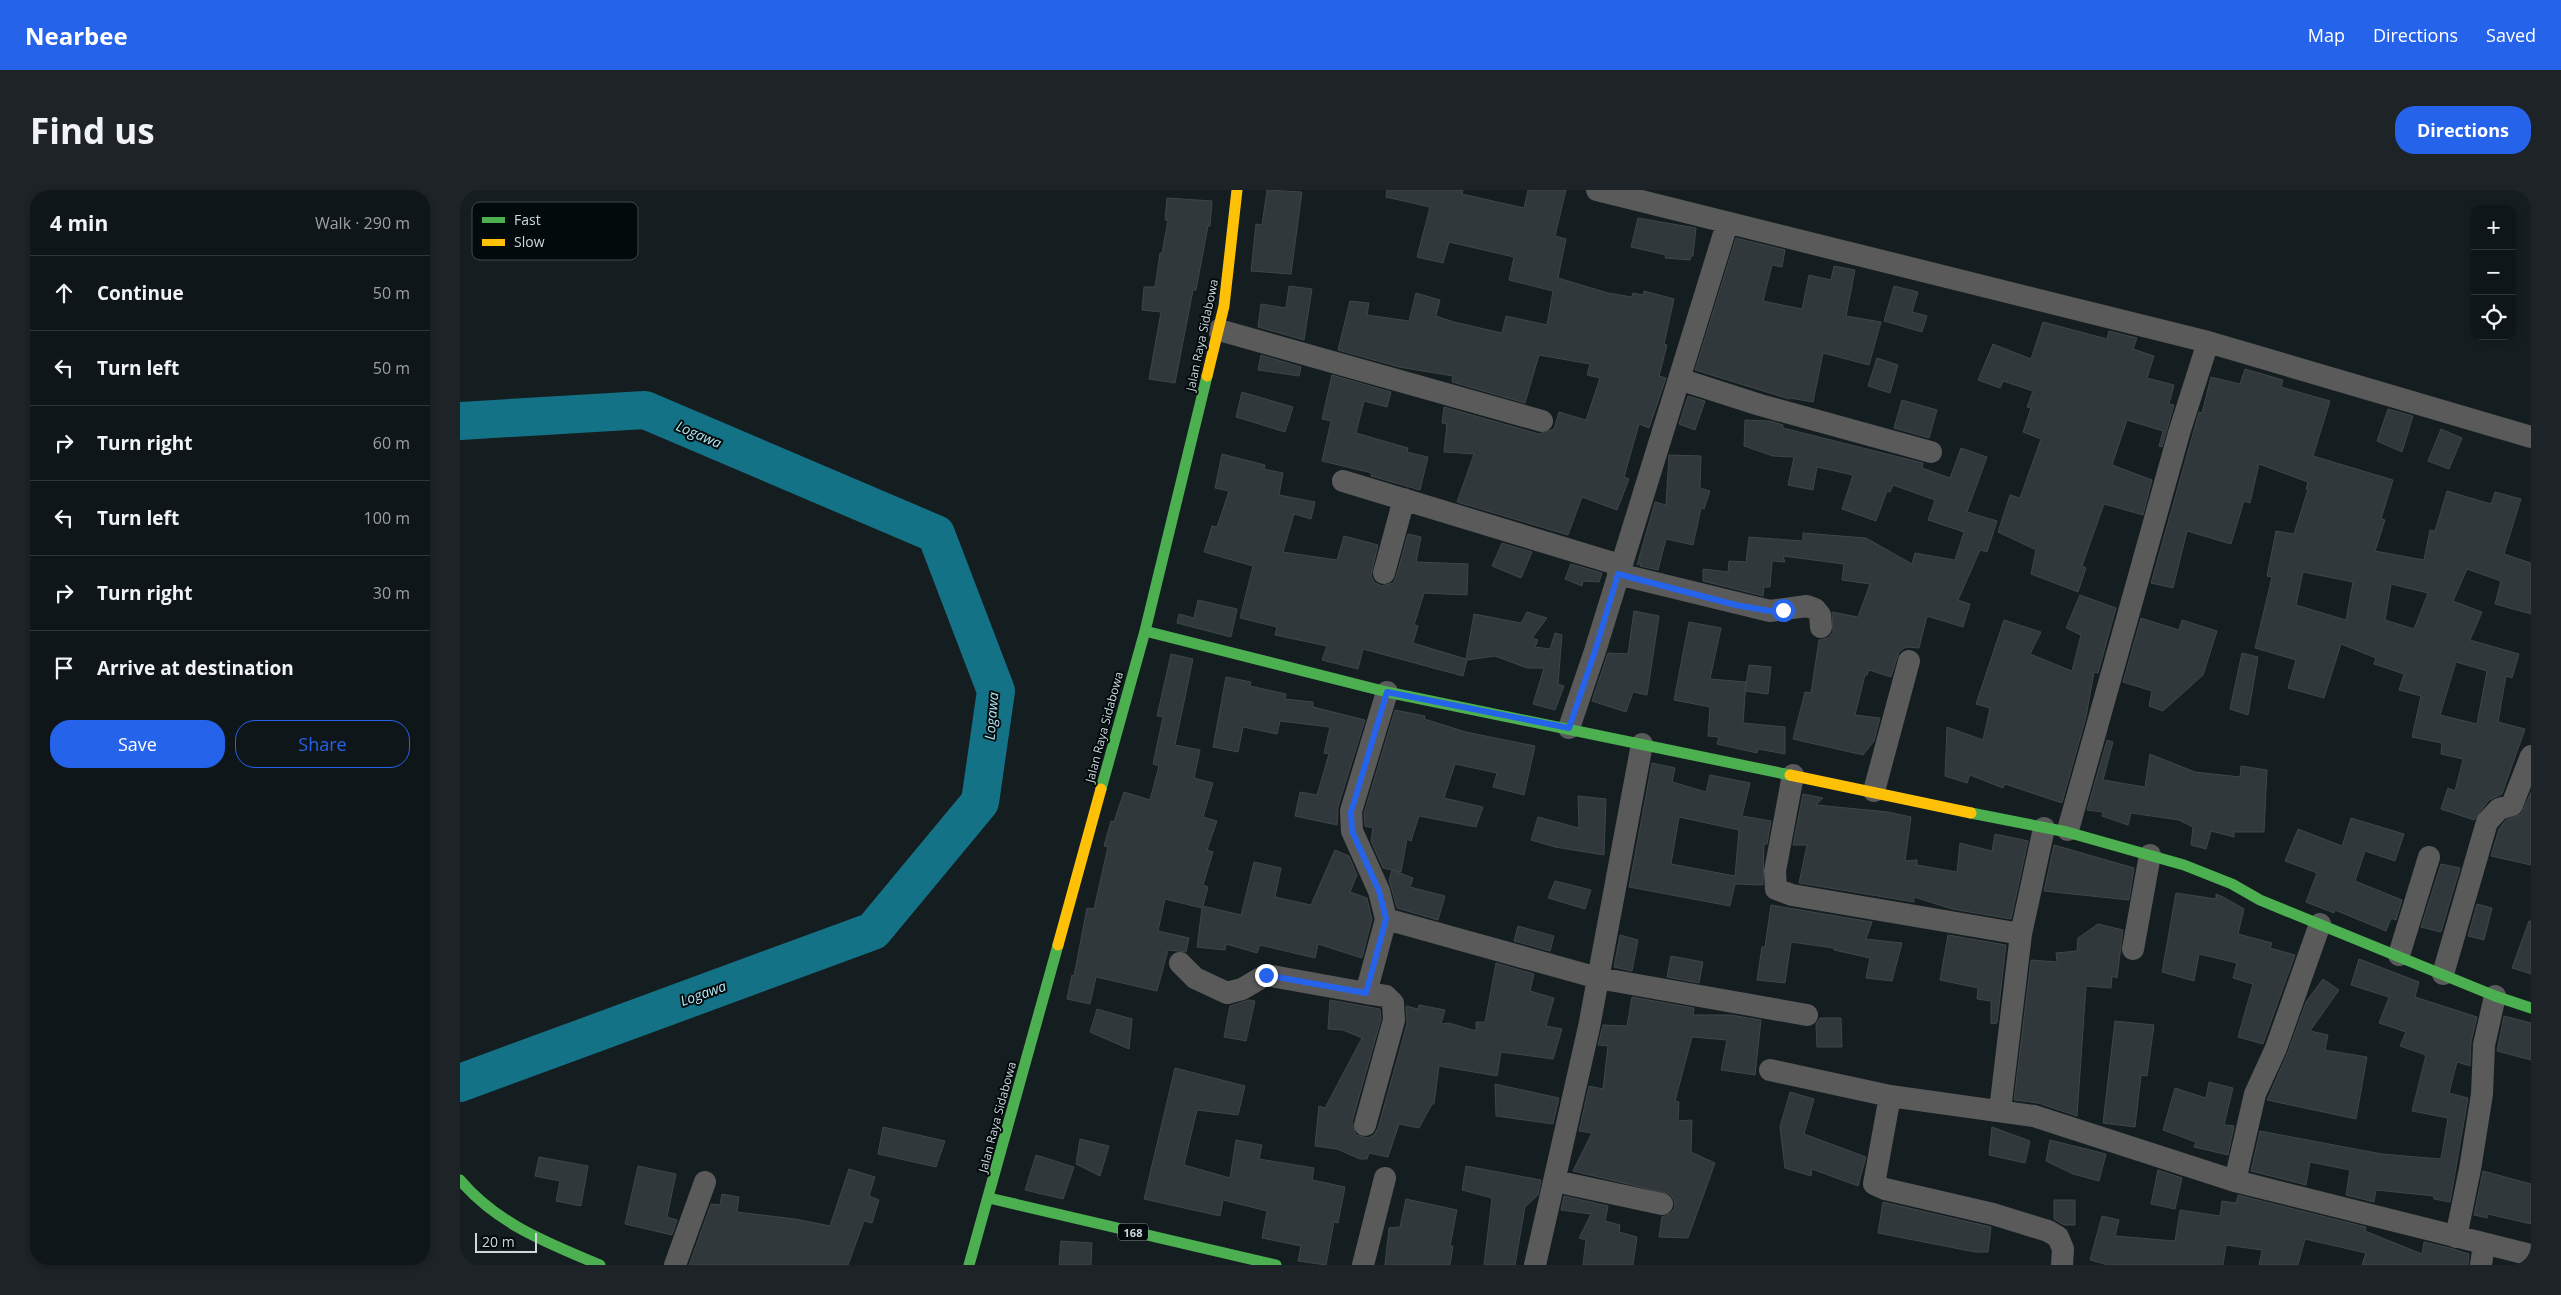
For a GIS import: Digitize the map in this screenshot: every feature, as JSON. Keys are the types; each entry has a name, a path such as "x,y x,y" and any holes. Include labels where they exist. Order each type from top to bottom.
{"main road":[{"name":"Jalan Raya Sidabowa","path":"969,1265 1145,631 1219,330 1226,296 1237,190"},
{"path":"1145,631 1387,692 1874,791 2044,828 2068,830 2150,855 2242,887 2260,900 2399,955 2495,996 2531,1008"},
{"path":"461,1181 503,1220 562,1257 600,1265"},
{"name":"168","path":"989,1198 1276,1265"}],"street":[{"path":"1597,190 1727,224 2208,342 2531,437"},
{"path":"1569,728 1595,651 1727,224"},
{"path":"1219,330 1542,421"},
{"path":"2068,830 2178,433 2208,342"},
{"path":"1679,378 1760,405 1931,452"},
{"path":"1343,481 1404,499 1619,570 1770,611 1807,606 1820,615 1821,626"},
{"path":"1384,573 1404,499"},
{"path":"1874,791 1909,661"},
{"path":"1366,993 1386,919 1379,891 1352,831 1351,812 1387,692"},
{"path":"1535,1265 1555,1181 1598,978 1642,744"},
{"path":"2442,974 2487,822 2499,809 2512,805 2529,766"},
{"path":"1793,775 1774,871 1776,889 1792,895 2021,934"},
{"path":"2000,1110 2021,934 2044,828"},
{"path":"2133,949 2150,855"},
{"path":"2399,955 2428,858"},
{"path":"1386,919 1598,978 1807,1015"},
{"path":"2235,1181 2254,1094 2276,1048 2320,924"},
{"path":"1180,963 1196,978 1227,993 1242,989 1266,975 1386,996 1394,1007 1394,1020 1365,1125"},
{"path":"2456,1237 2470,1169 2482,1094 2484,1046 2495,996"},
{"path":"1770,1070 1890,1096 2034,1116 2235,1181 2456,1237 2482,1255 2531,1255"},
{"path":"1890,1096 1874,1184 1885,1189 1993,1214 2048,1231 2058,1237 2063,1249 2062,1265"},
{"path":"1363,1265 1384,1178"},
{"path":"1555,1181 1662,1204"},
{"path":"675,1265 705,1182"}],"building":[{"path":"1267,190 1302,192 1291,274 1251,271 1256,224 1262,225"},
{"path":"1387,190 1463,190 1462,194 1524,208 1528,190 1566,190 1555,236 1566,239 1558,278 1608,293 1632,297 1633,293 1643,295 1644,291 1674,299 1664,344 1667,345 1659,376 1666,378 1649,428 1639,424 1624,477 1629,479 1617,510 1582,497 1568,535 1457,502 1474,454 1444,452 1447,424 1442,423 1444,407 1539,434 1554,429 1559,412 1586,420 1600,378 1587,375 1590,364 1539,355 1525,403 1452,382 1453,376 1399,367 1338,350 1350,301 1369,303 1367,315 1409,321 1416,293 1440,300 1436,316 1454,322 1502,333 1506,316 1547,325 1553,291 1509,280 1514,257 1449,242 1443,263 1417,257 1430,207 1386,197"},
{"path":"1167,198 1212,201 1210,226 1208,226 1196,290 1193,290 1175,383 1149,379 1161,312 1142,310 1144,287 1155,287 1160,253 1162,253 1168,220 1165,220"},
{"path":"1638,218 1696,228 1693,256 1691,256 1690,260 1665,258 1666,255 1631,247"},
{"path":"1736,238 1785,250 1782,267 1772,265 1763,301 1802,309 1809,275 1831,280 1834,266 1855,270 1846,316 1881,322 1869,365 1823,353 1813,402 1789,399 1695,370"},
{"path":"1289,286 1312,289 1304,340 1258,327 1261,304 1286,308"},
{"path":"1894,286 1918,292 1912,312 1927,316 1922,332 1884,321"},
{"path":"2043,322 2107,339 2109,331 2137,338 2133,349 2154,356 2147,378 2174,385 2169,404 2174,405 2162,447 2159,446 2163,431 2127,420 2112,465 2152,480 2143,515 2104,504 2082,566 2086,568 2078,592 2031,574 2036,550 1998,532 2010,495 2020,498 2041,439 2023,432 2031,408 2027,407 2033,391 2003,381 2000,388 1978,380 1993,344 2031,359"},
{"path":"1261,355 1301,367 1299,376 1258,370"},
{"path":"1877,358 1898,365 1890,393 1868,386"},
{"path":"2245,369 2283,380 2281,387 2330,401 2313,456 2393,480 2381,519 2385,520 2375,551 2424,560 2430,530 2435,531 2447,491 2491,504 2495,492 2521,499 2504,554 2531,563 2531,614 2495,604 2501,581 2467,569 2453,601 2482,612 2470,640 2519,654 2512,678 2506,676 2498,722 2525,729 2502,794 2489,800 2474,820 2441,809 2448,788 2455,791 2463,759 2441,754 2442,743 2412,737 2421,696 2399,690 2404,674 2374,664 2376,658 2341,644 2324,698 2288,688 2296,660 2255,648 2272,577 2267,576 2276,531 2294,534 2308,489 2306,489 2308,482 2259,464 2250,503 2244,501 2231,544 2187,531 2173,588 2151,583 2199,412 2202,413 2211,377 2240,384","holes":["2303,572 2353,582 2346,620 2296,605","2391,584 2428,593 2414,629 2385,620","2456,662 2487,671 2477,724 2440,715"]},
{"path":"1332,375 1391,392 1387,407 1364,401 1356,433 1408,448 1407,452 1428,457 1420,490 1371,476 1372,473 1322,461 1331,421 1322,419"},
{"path":"1242,392 1293,407 1285,432 1236,417"},
{"path":"1688,396 1705,401 1695,430 1679,424"},
{"path":"1902,400 1937,410 1929,438 1894,428"},
{"path":"2388,409 2413,416 2402,452 2377,441"},
{"path":"1745,420 1770,421 1783,425 1783,428 1923,463 1922,468 1950,478 1961,448 1987,457 1967,512 1997,521 1987,552 1980,550 1958,600 1970,604 1963,627 1927,616 1919,648 1906,647 1899,652 1891,677 1869,670 1867,675 1865,675 1855,715 1880,718 1874,741 1863,755 1793,739 1805,692 1811,693 1819,640 1828,638 1833,632 1832,612 1858,617 1870,584 1842,580 1844,564 1783,556 1785,562 1772,561 1770,587 1764,587 1763,596 1703,581 1703,569 1728,572 1729,561 1746,562 1749,537 1803,541 1803,533 1866,538 1912,564 1915,553 1955,560 1964,532 1928,520 1935,500 1893,485 1890,492 1887,491 1876,521 1842,509 1853,475 1817,467 1813,490 1788,485 1794,457 1773,456 1744,446"},
{"path":"2441,429 2462,438 2449,469 2428,461"},
{"path":"1222,454 1265,465 1264,469 1283,473 1279,495 1315,502 1311,519 1294,514 1283,552 1337,560 1344,536 1378,545 1371,576 1374,582 1381,586 1393,583 1408,534 1421,537 1416,562 1468,564 1467,595 1424,593 1414,625 1418,626 1413,643 1466,659 1474,614 1521,623 1527,612 1547,618 1532,638 1538,640 1535,647 1550,649 1555,633 1562,635 1558,684 1564,686 1555,710 1533,704 1544,668 1527,668 1495,656 1467,660 1463,676 1363,649 1358,669 1322,660 1327,646 1275,635 1277,627 1240,618 1253,566 1204,552 1212,526 1217,527 1229,491 1215,488"},
{"path":"1669,455 1701,456 1700,488 1710,491 1704,509 1701,508 1693,545 1666,539 1658,570 1640,566 1641,563 1637,565 1655,502 1666,505"},
{"path":"1502,543 1532,552 1521,578 1492,566"},
{"path":"1571,564 1602,573 1599,582 1583,581 1582,586 1565,579"},
{"path":"2080,595 2116,608 2098,673 2094,672 2086,717 2062,803 2005,784 2003,788 1970,775 1967,783 1945,776 1947,727 1983,740 1990,708 1976,704 2004,620 2041,632 2030,654 2072,671 2081,635 2066,628"},
{"path":"1198,600 1237,609 1231,637 1177,623 1179,614 1194,618"},
{"path":"1634,611 1659,616 1647,695 1633,692 1626,712 1592,701 1608,653 1628,654"},
{"path":"2141,618 2179,630 2182,620 2217,631 2203,675 2163,711 2149,706 2152,691 2123,682"},
{"path":"1689,622 1721,628 1710,679 1746,682 1743,723 1785,727 1785,754 1758,749 1757,753 1717,744 1719,737 1708,736 1710,707 1674,700"},
{"path":"2242,653 2258,657 2248,715 2230,709"},
{"path":"1171,654 1193,659 1175,745 1200,750 1194,778 1213,783 1203,817 1217,821 1207,850 1213,852 1203,885 1208,887 1203,906 1241,915 1254,862 1281,868 1275,897 1311,905 1335,850 1349,856 1357,875 1350,892 1367,898 1372,919 1362,958 1318,944 1315,958 1260,945 1257,953 1226,944 1225,950 1197,947 1202,908 1165,899 1158,931 1189,938 1186,952 1168,950 1157,991 1096,977 1090,1004 1067,999 1072,975 1074,976 1087,908 1094,909 1108,847 1104,846 1111,821 1114,822 1124,792 1150,800 1159,766 1153,764 1163,717 1157,716"},
{"path":"1749,665 1771,667 1768,694 1745,691"},
{"path":"1226,677 1251,682 1250,686 1286,694 1285,699 1313,702 1313,707 1365,720 1338,807 1337,825 1295,816 1300,792 1317,795 1329,754 1324,753 1330,727 1280,721 1277,734 1243,727 1238,752 1213,747"},
{"path":"1395,710 1425,716 1424,719 1466,732 1535,746 1524,795 1493,787 1497,773 1455,764 1444,798 1483,807 1476,827 1419,816 1411,841 1407,839 1401,872 1383,868 1371,841 1373,828 1365,826 1364,813"},
{"path":"2107,740 2113,742 2103,780 2145,787 2150,754 2195,772 2240,777 2241,766 2267,770 2264,832 2234,832 2234,837 2211,831 2206,849 2191,845 2193,827 2179,820 2131,813 2128,825 2102,816 2103,812 2087,810"},
{"path":"1652,763 1675,768 1672,782 1706,792 1710,775 1750,783 1742,816 1771,821 1767,844 1764,844 1763,885 1735,884 1730,906 1629,887","holes":["1679,817 1739,830 1735,876 1671,864"]},
{"path":"2531,792 2531,865 2491,856 2499,829 2506,820 2521,814"},
{"path":"1803,794 1823,798 1816,805 1888,812 1911,817 1905,861 1917,860 1917,865 1957,872 1960,843 1992,851 1995,834 2028,841 2011,919 1952,909 1914,897 1914,902 1799,883 1807,845 1793,845"},
{"path":"1578,796 1606,799 1604,855 1555,847 1531,840 1538,817 1579,828"},
{"path":"2351,818 2404,834 2395,861 2365,851 2355,881 2402,900 2396,920 2391,918 2386,931 2335,910 2334,913 2306,902 2317,873 2285,861 2298,829 2342,846"},
{"path":"2054,845 2134,868 2129,900 2044,891"},
{"path":"2441,864 2460,868 2441,932 2421,927"},
{"path":"1392,870 1413,878 1410,887 1445,896 1438,920 1397,908 1389,880"},
{"path":"1555,881 1591,890 1585,909 1548,898"},
{"path":"2176,893 2216,899 2216,894 2225,898 2244,909 2238,934 2272,943 2270,948 2295,955 2263,1044 2238,1037 2253,984 2233,978 2237,963 2199,954 2194,981 2162,972"},
{"path":"2477,904 2492,908 2484,940 2468,936"},
{"path":"1771,905 1872,922 1866,939 1902,943 1892,981 1866,978 1870,958 1834,950 1834,948 1791,942 1785,983 1757,980 1762,947 1765,947"},
{"path":"2529,921 2531,921 2531,974 2512,968"},
{"path":"2098,924 2123,930 2117,978 2112,976 2111,988 2086,986 2077,1116 2038,1103 2014,1100 2031,960 2057,962 2056,953 2077,951 2078,938"},
{"path":"1518,926 1554,936 1550,951 1514,941"},
{"path":"1620,935 1638,940 1632,971 1614,967"},
{"path":"1948,935 2006,945 1997,1023 1991,1024 1991,1001 1977,999 1978,988 1940,980"},
{"path":"1671,956 1703,962 1699,983 1667,977"},
{"path":"2359,959 2419,982 2415,997 2477,1017 2471,1042 2470,1066 2457,1062 2449,1093 2468,1098 2450,1202 2434,1199 2434,1196 2376,1190 2374,1202 2346,1195 2350,1170 2310,1162 2306,1185 2251,1171 2260,1131 2382,1154 2441,1159 2448,1118 2412,1111 2426,1055 2400,1046 2406,1032 2379,1023 2389,997 2351,985"},
{"path":"1496,963 1534,974 1530,991 1554,998 1546,1026 1562,1029 1553,1059 1501,1052 1497,1076 1439,1066 1434,1104 1432,1104 1419,1128 1399,1124 1388,1157 1369,1153 1367,1159 1360,1159 1337,1149 1315,1146 1319,1106 1325,1108 1362,1038 1343,1030 1328,1029 1330,1000 1380,1009 1381,1019 1352,1122 1356,1135 1368,1138 1374,1135 1378,1128 1407,1024 1406,1006 1418,1009 1419,1005 1445,1010 1441,1024 1449,1023 1476,1031 1476,1022 1485,1022"},
{"path":"2323,979 2339,990 2310,1031 2328,1035 2325,1050 2367,1057 2356,1119 2267,1100 2288,1052 2306,1002"},
{"path":"1632,997 1694,1008 1693,1015 1731,1015 1761,1020 1755,1075 1721,1070 1727,1040 1692,1037 1675,1101 1679,1102 1678,1121 1692,1120 1691,1152 1715,1163 1688,1238 1659,1237 1662,1217 1671,1213 1675,1207 1674,1200 1670,1194 1573,1171 1592,1133 1579,1131 1589,1086 1603,1089 1608,1046 1598,1045 1603,1025 1627,1026"},
{"path":"1249,1000 1255,1001 1246,1041 1224,1037 1230,1006"},
{"path":"1097,1009 1132,1019 1129,1049 1090,1032"},
{"path":"2504,1016 2531,1023 2531,1060 2497,1051"},
{"path":"1820,1018 1841,1018 1842,1047 1817,1047 1816,1024"},
{"path":"2115,1021 2154,1025 2147,1076 2141,1075 2135,1127 2103,1123"},
{"path":"1175,1068 1245,1086 1238,1115 1197,1110 1184,1165 1230,1178 1236,1140 1262,1145 1259,1159 1314,1168 1312,1180 1345,1187 1338,1223 1334,1222 1326,1265 1298,1261 1301,1246 1262,1238 1267,1211 1223,1200 1220,1216 1144,1199"},
{"path":"2209,1082 2233,1088 2224,1125 2234,1126 2228,1155 2194,1147 2196,1142 2163,1130 2175,1088 2206,1098"},
{"path":"1495,1084 1559,1098 1553,1124 1496,1116"},
{"path":"1790,1092 1814,1099 1804,1134 1866,1157 1858,1186 1812,1169 1811,1176 1785,1168 1780,1127"},
{"path":"883,1127 945,1141 936,1167 878,1154"},
{"path":"1992,1127 2030,1141 2025,1163 1989,1155"},
{"path":"1080,1139 1109,1146 1100,1176 1076,1164"},
{"path":"2050,1140 2106,1154 2099,1181 2073,1174 2046,1161"},
{"path":"1036,1155 1074,1167 1063,1199 1025,1190"},
{"path":"539,1157 588,1166 581,1206 556,1201 560,1181 535,1176"},
{"path":"638,1166 676,1174 667,1217 677,1220 672,1235 625,1224"},
{"path":"1466,1166 1541,1180 1538,1195 1525,1207 1515,1265 1484,1265 1492,1198 1462,1190"},
{"path":"849,1169 875,1177 869,1196 879,1200 872,1223 864,1221 848,1265 689,1265 711,1204 720,1205 722,1194 739,1197 737,1212 795,1219 830,1226"},
{"path":"2158,1170 2182,1178 2175,1209 2151,1204"},
{"path":"2483,1171 2531,1184 2531,1224 2488,1214 2487,1218 2474,1215"},
{"path":"2238,1195 2366,1227 2365,1231 2422,1254 2424,1242 2450,1248 2469,1254 2468,1265 2362,1265 2366,1253 2305,1239 2298,1265 2259,1265 2262,1250 2226,1245 2223,1265 2108,1265 2090,1260 2102,1216 2119,1220 2115,1236 2175,1241 2180,1210 2220,1216 2222,1201 2236,1203"},
{"path":"1564,1196 1608,1206 1605,1221 1620,1225 1619,1232 1637,1237 1633,1265 1583,1265 1586,1240 1579,1238 1591,1214 1561,1210"},
{"path":"1406,1199 1457,1210 1450,1246 1453,1246 1450,1265 1385,1265 1389,1228 1400,1227"},
{"path":"2054,1200 2075,1200 2075,1225 2064,1225 2054,1219"},
{"path":"1883,1202 1991,1227 1988,1252 1975,1252 1878,1233"},
{"path":"1061,1241 1092,1243 1091,1265 1059,1265"}],"waterway":[{"name":"Logawa","path":"460,421 645,410 936,534 996,691 980,802 873,931 460,1083"}],"traffic: fast":[{"path":"1101,789 1145,631 1207,376"},
{"path":"1145,631 1387,692 1790,775"},
{"path":"1971,813 2067,832 2184,865 2232,884 2260,900 2495,996 2531,1008"},
{"path":"969,1265 1058,945"},
{"path":"460,1180 490,1209 524,1231 600,1265"},
{"path":"989,1198 1276,1265"}],"traffic: slow":[{"path":"1207,376 1224,306 1237,190"},
{"path":"1790,775 1971,813"},
{"path":"1058,945 1101,789"}],"route":[{"path":"1266,975 1366,993 1386,919 1379,891 1352,831 1351,812 1387,692 1569,728 1618,574 1736,605 1770,611 1783,610"}]}
